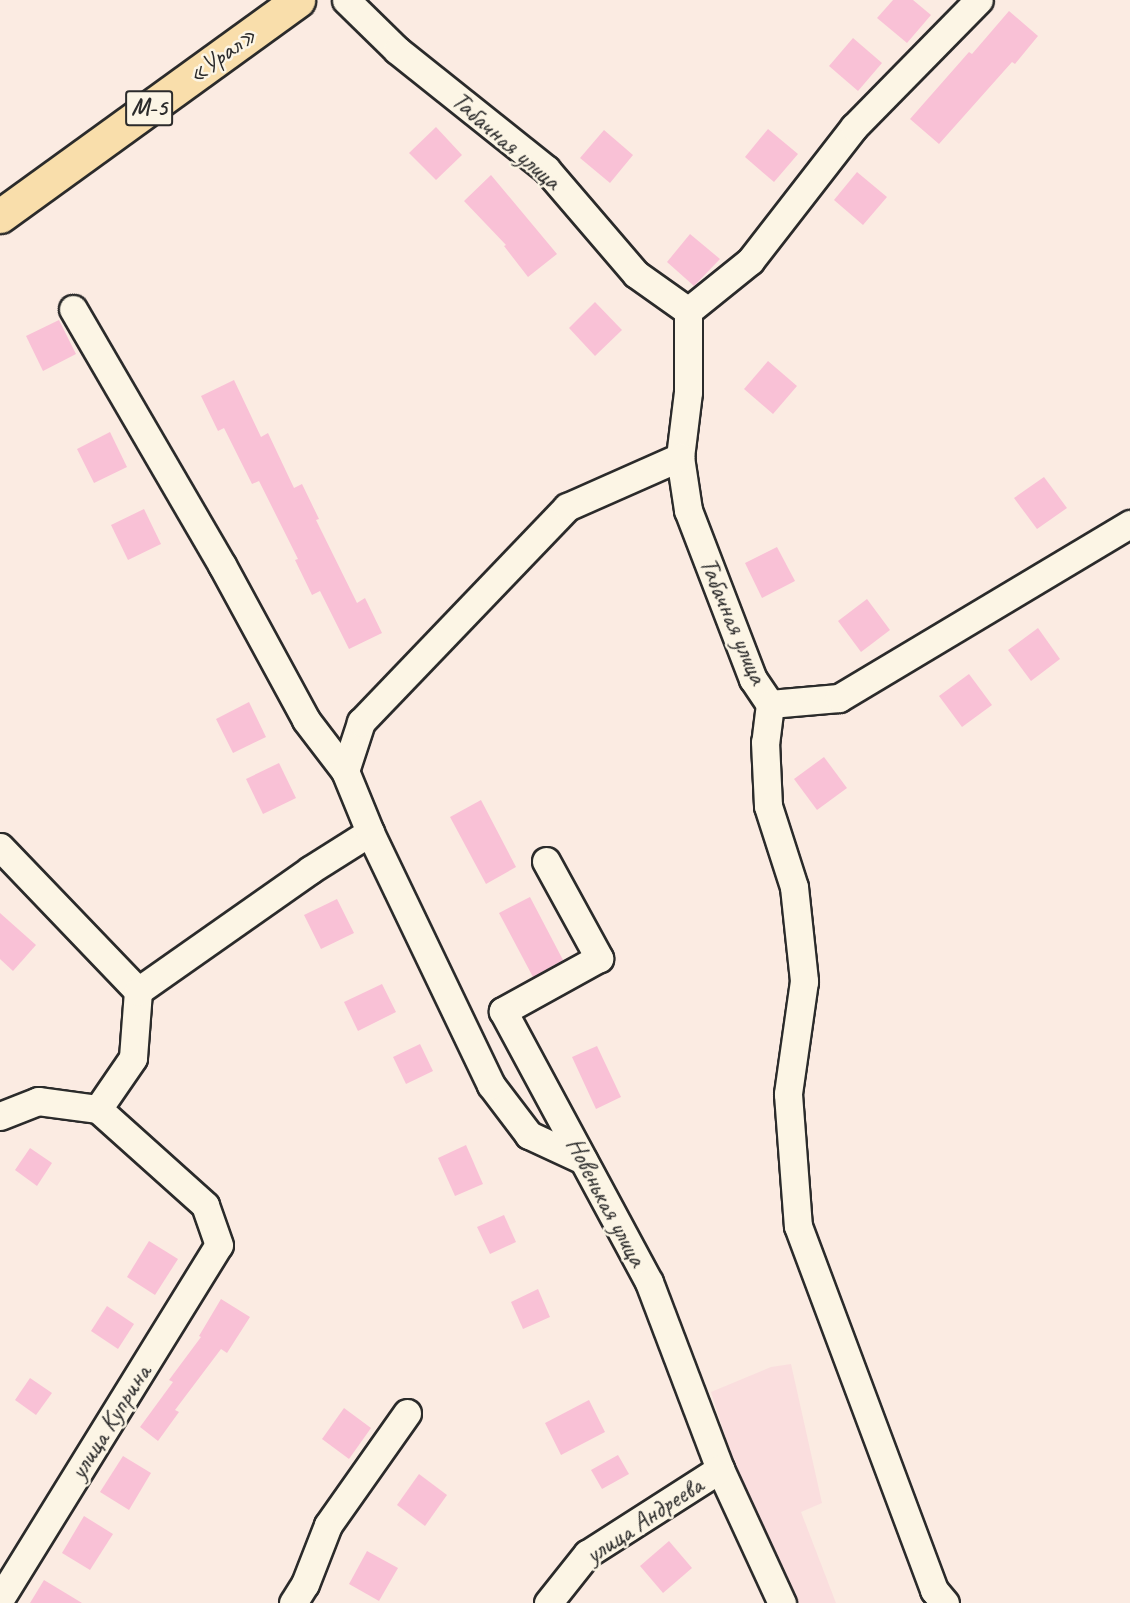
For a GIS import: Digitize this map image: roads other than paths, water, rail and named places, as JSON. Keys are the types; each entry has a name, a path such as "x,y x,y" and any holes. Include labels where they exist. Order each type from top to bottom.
{"highway":[{"name":"«Урал»","path":"0,216 298,0"}],"street":[{"name":"Табачная улица","path":"346,0 397,50 546,169 636,274 688,311 688,392 680,457 688,510 753,679 770,704 840,698 1130,524"},
{"path":"688,311 750,261 854,127 979,0"},
{"path":"73,309 222,565 306,720 345,771 370,832 490,1085 529,1135 583,1160"},
{"path":"345,771 361,722 567,507 680,457"},
{"path":"770,704 765,742 768,806 794,887 804,981 788,1094 798,1226 934,1590 945,1603"},
{"path":"138,991 310,870 370,832"},
{"path":"0,847 138,991 133,1058 98,1110 38,1101 0,1116"},
{"name":"Новенькая улица","path":"546,861 599,958 503,1011 649,1282 720,1469 778,1600"},
{"name":"улица Куприна","path":"0,1599 219,1245 205,1205 98,1110"},
{"path":"293,1603 305,1584 328,1525 407,1413"},
{"name":"улица Андреева","path":"548,1603 587,1554 720,1469"}]}
